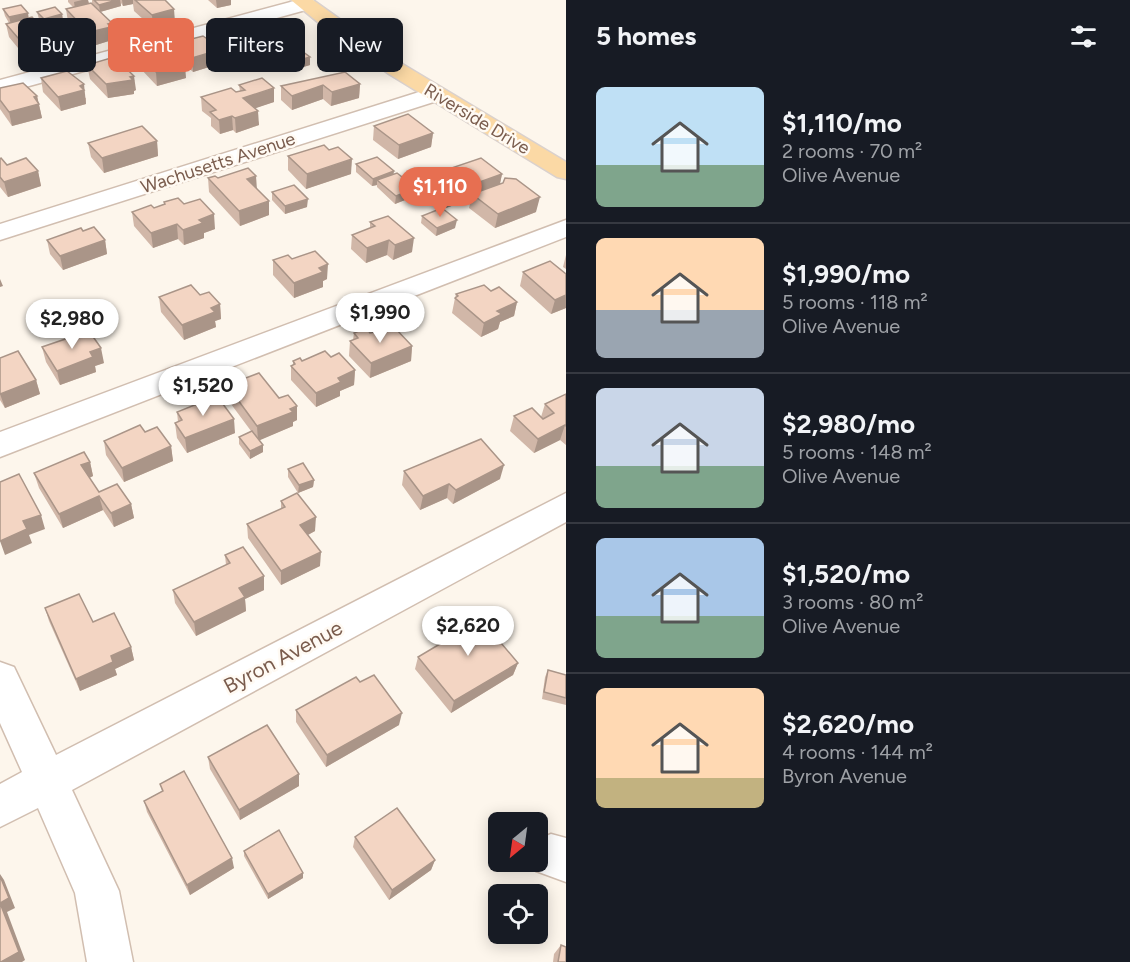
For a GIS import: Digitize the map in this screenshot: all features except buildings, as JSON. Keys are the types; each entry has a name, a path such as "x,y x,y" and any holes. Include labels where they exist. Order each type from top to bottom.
{"main road":[{"name":"Riverside Drive","path":"303,2 336,29 435,94 566,172"}],"street":[{"path":"0,87 303,2"},
{"name":"Wachusetts Avenue","path":"0,232 435,94"},
{"path":"0,445 566,228"},
{"name":"Byron Avenue","path":"0,806 566,506"},
{"path":"0,679 97,891 110,962"}]}
